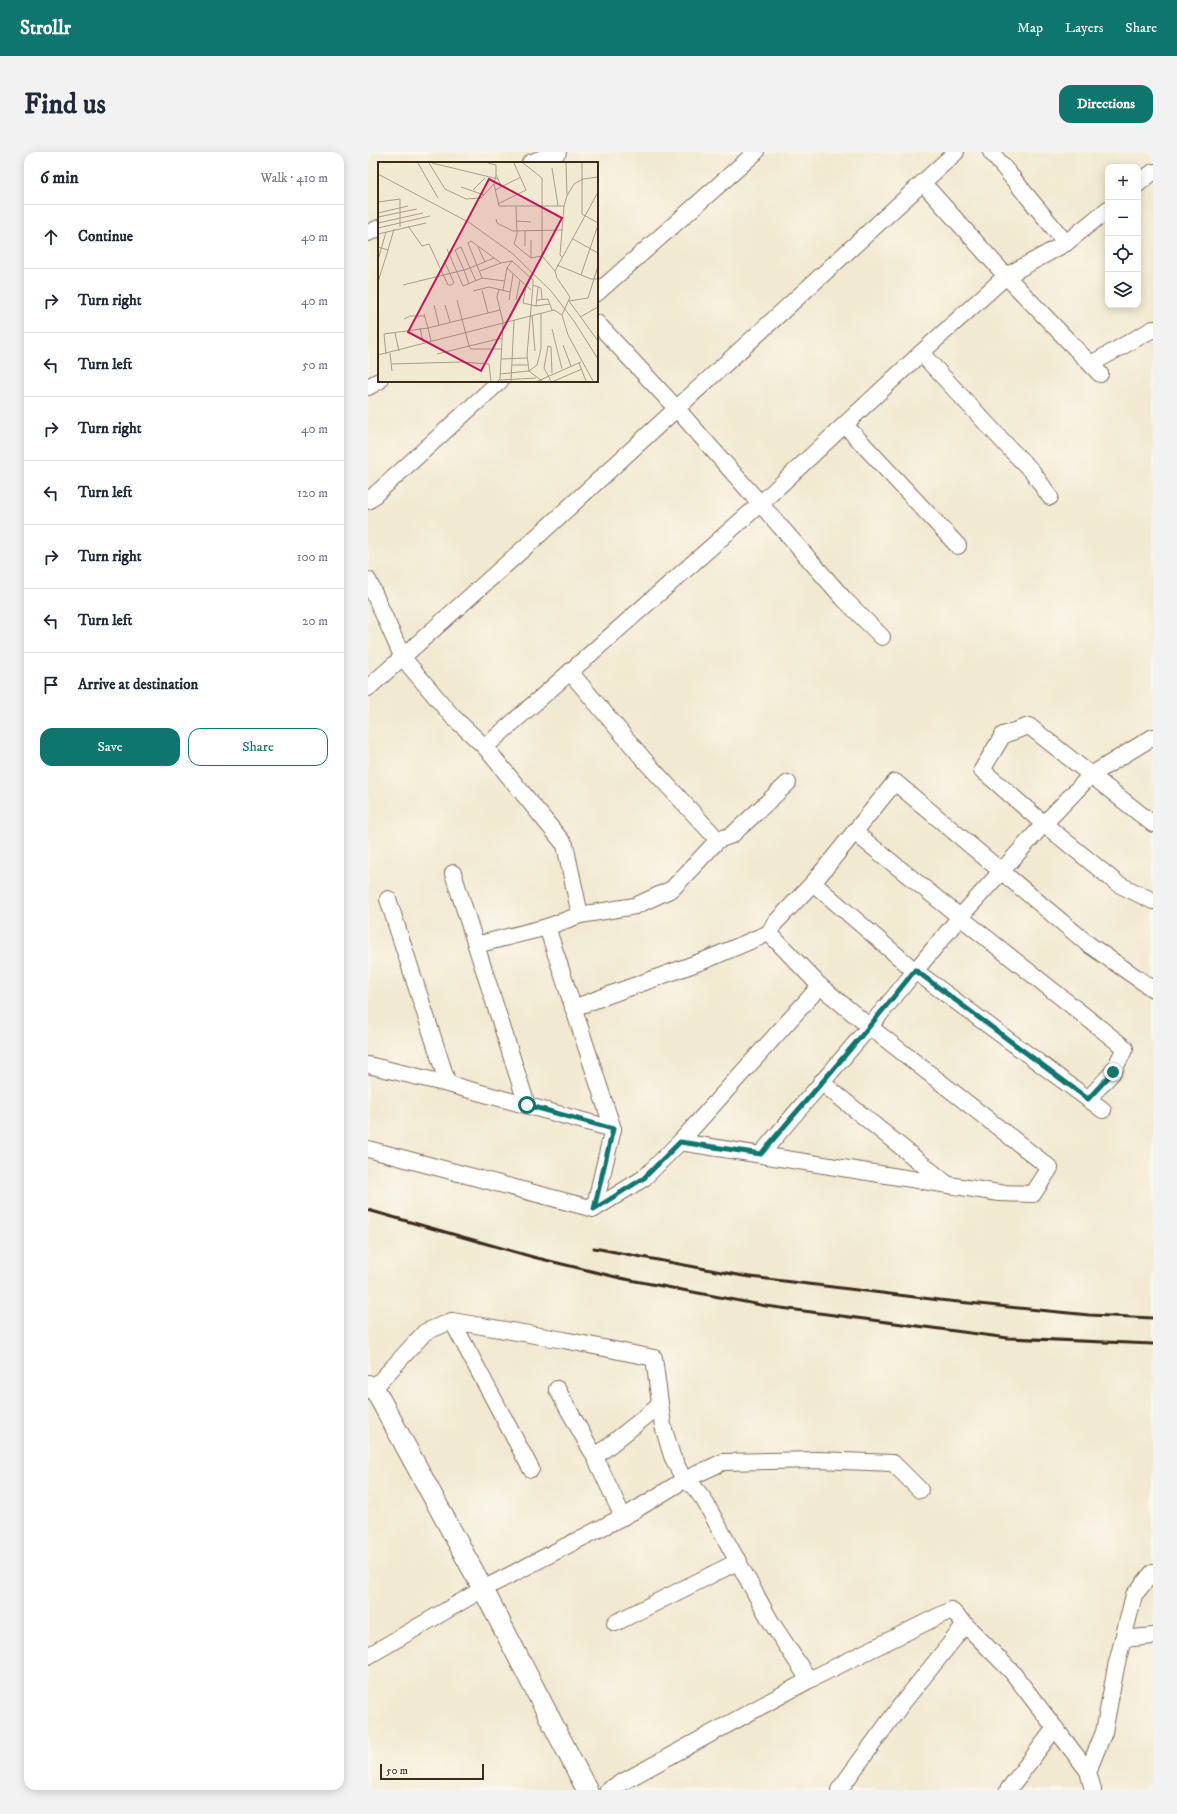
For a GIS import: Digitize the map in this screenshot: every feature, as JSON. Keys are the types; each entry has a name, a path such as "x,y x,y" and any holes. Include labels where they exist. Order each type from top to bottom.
{"street":[{"path":"533,162 558,152"},
{"path":"598,292 756,152"},
{"path":"368,688 677,409 956,152"},
{"path":"991,152 1066,243"},
{"path":"1141,182 1153,172"},
{"path":"923,183 1006,276 1095,369 1153,329"},
{"path":"485,747 761,503 920,353 1006,276 1066,243 1105,211"},
{"path":"368,234 378,229"},
{"path":"598,324 677,409 844,599 882,637"},
{"path":"920,353 1010,450 1032,471 1050,497"},
{"path":"368,387 378,382"},
{"path":"368,501 499,382"},
{"path":"845,425 958,546"},
{"path":"368,580 403,658 452,716 485,747 565,845 580,915"},
{"path":"570,672 646,762 718,840"},
{"path":"1153,824 1029,726 1003,735 982,770 1044,824 1118,884 1153,901"},
{"path":"761,1154 821,1082 870,1028 915,970 960,916 1044,824 1091,775 1153,737"},
{"path":"573,1008 708,959 769,933 774,924 813,883 895,782 1002,870 1088,944 1153,989"},
{"path":"476,945 547,927 580,915 635,906 672,889 718,840 732,835 788,783"},
{"path":"854,832 1124,1048 1113,1072 1088,1099"},
{"path":"453,873 527,1105"},
{"path":"813,883 915,970 1103,1110"},
{"path":"388,899 448,1084"},
{"path":"547,927 613,1129 594,1209"},
{"path":"680,1142 999,1193 1033,1194 1050,1168 870,1028 820,986 769,933"},
{"path":"368,1149 594,1209 644,1178 680,1142 820,986"},
{"path":"369,1062 613,1129"},
{"path":"821,1082 948,1184"},
{"path":"452,1321 531,1469"},
{"path":"587,1790 483,1589 371,1386 425,1332 452,1321 564,1340 654,1358 663,1426 666,1441 672,1456 684,1480 694,1487 704,1500 739,1561 771,1622 810,1680"},
{"path":"557,1389 595,1457 623,1517"},
{"path":"595,1457 660,1405"},
{"path":"368,1656 483,1589 623,1517 684,1480 723,1462 818,1460 893,1463 920,1490"},
{"path":"615,1623 739,1561"},
{"path":"1088,1771 1104,1732 1123,1639 1134,1595 1153,1572"},
{"path":"608,1790 810,1680 951,1610 1012,1672 1088,1771 1093,1790"},
{"path":"840,1790 901,1705 965,1625"},
{"path":"1123,1639 1153,1636"},
{"path":"1013,1788 1055,1728"}],"railway":[{"path":"368,1210 533,1257 620,1278 766,1306 1008,1338 1153,1344"},
{"path":"594,1248 743,1276 939,1300 1089,1315 1153,1318"}],"route":[{"path":"527,1105 613,1129 594,1209 644,1178 680,1142 761,1154 821,1082 870,1028 915,970 1088,1099 1113,1072"}]}
